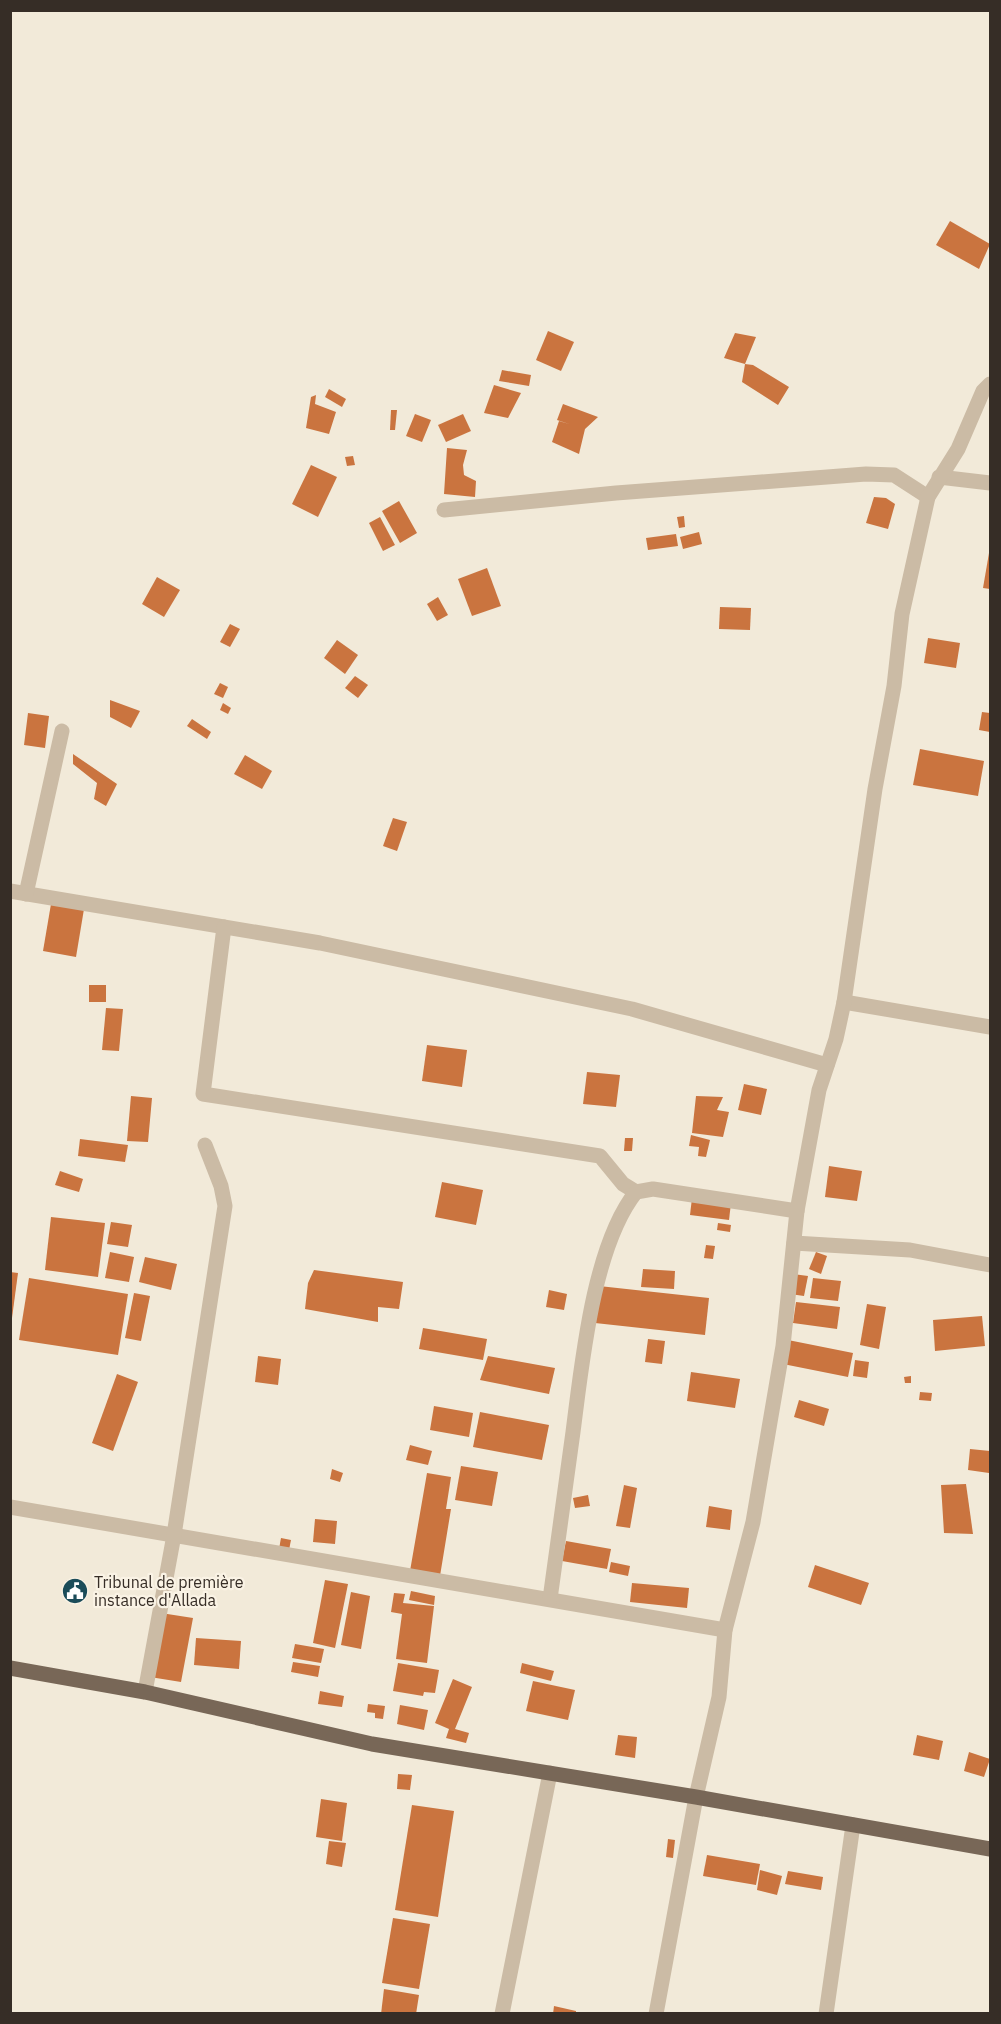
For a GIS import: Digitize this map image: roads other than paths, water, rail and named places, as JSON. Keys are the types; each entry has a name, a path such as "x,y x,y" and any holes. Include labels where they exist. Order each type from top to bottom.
{"main road":[{"path":"10,1668 145,1692 372,1744 696,1797 990,1849"}],"street":[{"path":"656,2013 696,1797 719,1697 725,1630 753,1522 783,1346 797,1211 819,1089 844,1002 875,789 894,686 902,614 928,497 958,449 983,392 990,384"},
{"path":"444,510 616,493 866,474 894,475 928,497"},
{"path":"939,477 990,483"},
{"path":"26,894 62,731"},
{"path":"10,891 320,944 632,1009 827,1065"},
{"path":"224,927 202,1095 600,1156 623,1184 636,1192 653,1190 797,1211"},
{"path":"844,1002 990,1028"},
{"path":"145,1692 174,1535 225,1206 221,1186 206,1145"},
{"path":"550,1599 583,1352 607,1244 626,1205 636,1192"},
{"path":"794,1243 910,1250 990,1265"},
{"path":"10,1507 725,1630"},
{"path":"502,2013 550,1773"},
{"path":"826,2013 853,1825"}],"place":[{"name":"Tribunal de première instance d'Allada","path":"75,1591"}]}
